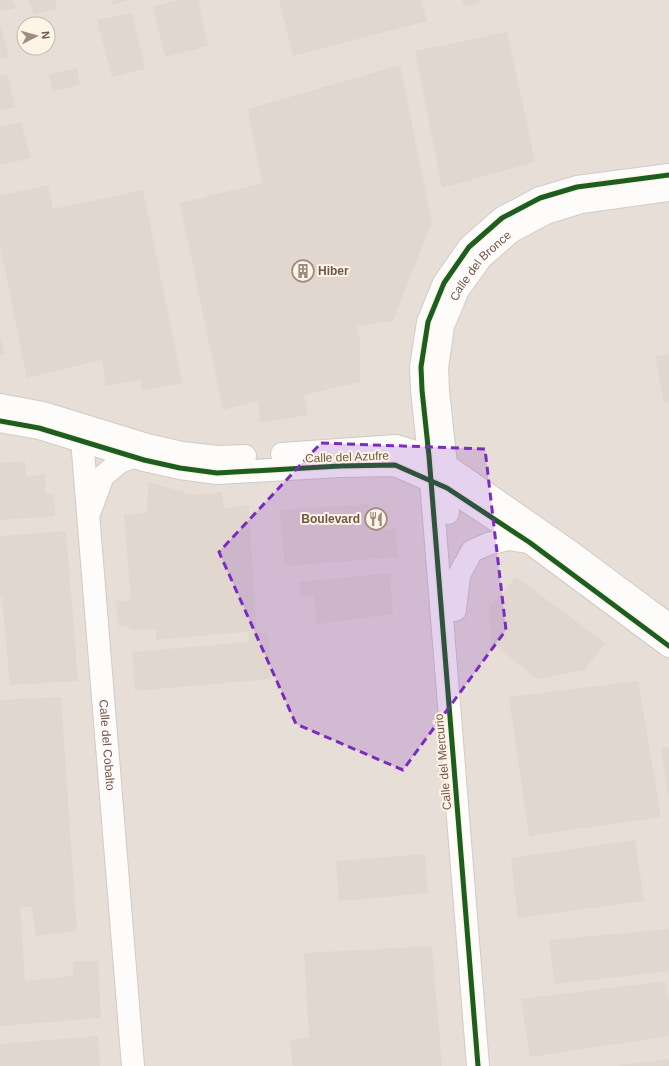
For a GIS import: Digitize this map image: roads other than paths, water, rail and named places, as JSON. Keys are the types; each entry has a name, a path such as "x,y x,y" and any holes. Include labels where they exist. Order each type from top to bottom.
{"street":[{"name":"Calle del Bronce","path":"438,460 422,390 421,367 428,322 444,283 469,247 502,218 540,198 577,187 669,175"},
{"name":"Calle del Bronce","path":"438,460 438,368 443,326 458,290 481,258 512,231 546,213 581,202 669,190"},
{"name":"Calle del Azufre","path":"0,406 43,413 81,433 133,457 180,468 217,473 340,466 395,465 439,484 529,542 669,646"},
{"name":"Calle del Azufre","path":"0,421 39,428 81,433 182,453 218,457 396,446 438,460 571,552 669,625"},
{"name":"Calle del Cobalto","path":"81,433 132,1066"},
{"path":"88,518 103,476 120,462 133,457"},
{"name":"Calle del Mercurio","path":"438,460 478,1066"},
{"name":"Calle del Mercurio","path":"439,484 447,498 492,1066"},
{"path":"455,610 459,575 472,551 488,544 508,539 529,542"}],"place":[{"name":"Hiber","path":"303,271"},
{"name":"Boulevard","path":"376,519"}]}
